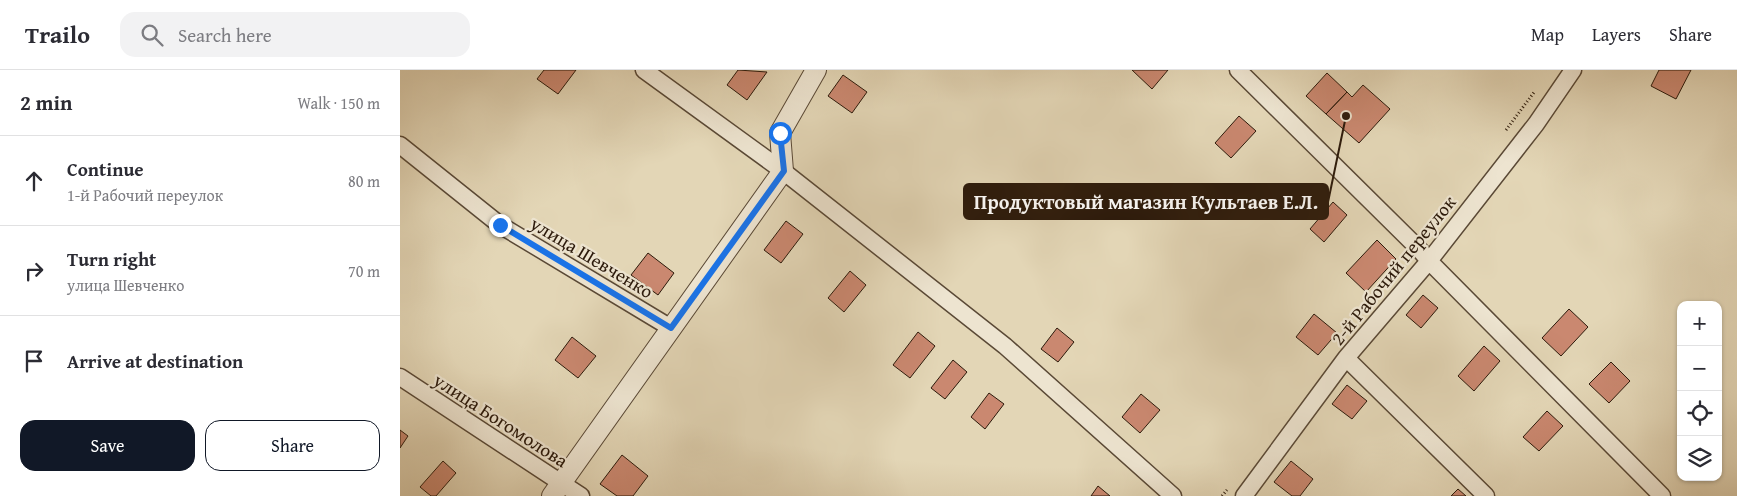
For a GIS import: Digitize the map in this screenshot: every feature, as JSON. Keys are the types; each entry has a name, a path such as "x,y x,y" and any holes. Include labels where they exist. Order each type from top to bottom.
{"street":[{"path":"644,70 784,171 1005,346 1173,496"},
{"path":"557,489 784,171 780,133 816,70"},
{"path":"1238,70 1419,249 1428,261 1662,496"},
{"name":"2-й Рабочий переулок","path":"1244,496 1346,358 1428,261 1536,124 1573,70"},
{"name":"улица Шевченко","path":"400,145 500,225 671,328"},
{"path":"1346,358 1486,496"},
{"name":"улица Богомолова","path":"400,377 557,489 581,496"}],"building":[{"path":"544,70 576,70 558,94 537,79"},
{"path":"738,70 767,72 747,100 727,85"},
{"path":"1132,70 1168,70 1152,89"},
{"path":"1659,70 1691,70 1676,99 1651,86"},
{"path":"1327,73 1347,92 1326,114 1306,96"},
{"path":"843,75 867,92 852,113 828,96"},
{"path":"1363,85 1390,109 1359,143 1326,114 1347,92 1352,97"},
{"path":"1239,116 1256,131 1231,158 1215,143"},
{"path":"1333,202 1347,215 1324,242 1310,229"},
{"path":"786,221 803,234 781,263 764,250"},
{"path":"1377,240 1396,259 1366,292 1346,273"},
{"path":"648,253 674,273 658,295 631,275"},
{"path":"850,271 866,285 844,312 828,298"},
{"path":"1423,295 1438,308 1421,328 1406,315"},
{"path":"1569,309 1588,327 1561,356 1542,338"},
{"path":"1314,314 1337,333 1318,355 1296,337"},
{"path":"1057,328 1074,342 1058,362 1041,349"},
{"path":"918,332 935,346 910,378 893,365"},
{"path":"572,337 596,356 578,378 555,360"},
{"path":"1484,346 1500,361 1474,391 1458,376"},
{"path":"953,360 967,372 945,399 931,388"},
{"path":"1611,362 1630,381 1609,403 1589,384"},
{"path":"1347,385 1367,401 1352,419 1332,404"},
{"path":"989,393 1004,404 985,429 971,417"},
{"path":"1141,394 1160,410 1140,433 1122,417"},
{"path":"1547,411 1563,426 1539,451 1523,437"},
{"path":"400,430 408,436 400,448"},
{"path":"622,455 648,476 633,496 617,496 600,484"},
{"path":"443,461 456,473 436,496 431,496 420,487"},
{"path":"1291,461 1313,479 1300,496 1292,496 1274,482"},
{"path":"1098,486 1110,496 1091,496"},
{"path":"1458,489 1466,496 1451,496"}],"place":[{"name":"Продуктовый магазин Культаев Е.Л.","path":"1346,116"}],"route":[{"path":"500,225 671,328 784,171 780,133"}]}
